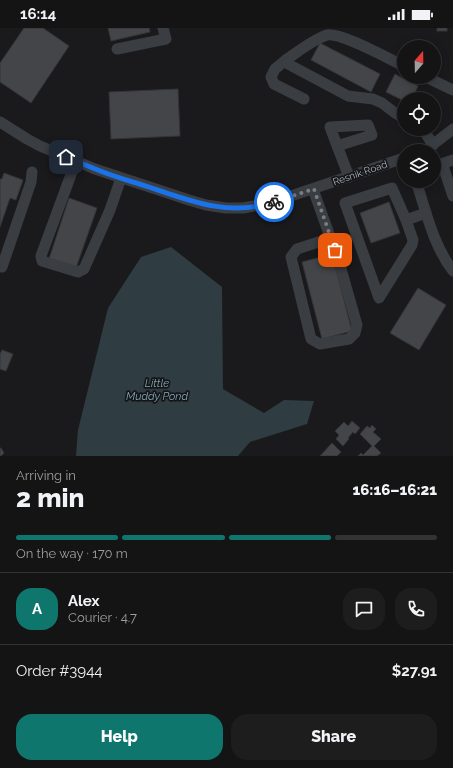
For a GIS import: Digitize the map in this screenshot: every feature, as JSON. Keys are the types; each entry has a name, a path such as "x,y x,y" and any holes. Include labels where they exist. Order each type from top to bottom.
{"street":[{"path":"117,49 166,38 163,28"},
{"path":"304,100 274,84 271,77 275,69 287,59 318,39 329,35 346,38 397,63"},
{"path":"287,59 288,64 348,96 373,99 397,113"},
{"path":"441,84 453,90"},
{"name":"Resnik Road","path":"0,122 26,140 56,154 121,178 189,200 206,205 226,208 243,208 270,204 397,160"},
{"path":"434,144 453,129"},
{"path":"337,146 349,177"},
{"path":"453,160 444,163 444,169 453,196"},
{"path":"76,161 41,256 42,261 78,272 84,269 110,210 121,178"},
{"path":"2,267 31,182 32,172"},
{"path":"392,188 406,220 413,240 412,245 379,298 344,203 392,188"},
{"path":"418,188 431,227 443,255 453,271"},
{"path":"314,189 331,238 339,262 357,325 355,334 349,339 320,344 311,339 292,257 297,249 331,238"},
{"path":"406,220 426,213"}],"water":[{"name":"Little Muddy Pond","path":"171,247 222,287 223,389 264,413 284,400 314,401 307,424 250,442 238,456 76,456 78,430 108,308 141,257"}],"building":[{"path":"24,28 43,28 69,46 31,103 0,82 0,63"},
{"path":"108,28 149,28 150,32 111,41"},
{"path":"437,28 447,28 447,31 437,31"},
{"path":"320,43 380,74 371,92 311,60"},
{"path":"395,74 397,75 397,84 414,84 418,86 415,92 397,92 397,98 386,92"},
{"path":"178,89 180,136 111,139 109,92"},
{"path":"4,173 23,180 16,200 10,198 0,227 0,179 2,179"},
{"path":"69,198 97,208 76,268 49,259"},
{"path":"389,202 400,233 371,243 360,213"},
{"path":"332,254 352,331 322,339 302,262"},
{"path":"418,288 446,305 419,350 390,333"},
{"path":"2,350 13,354 6,371 0,369 0,354"},
{"path":"352,421 360,428 355,434 353,432 343,446 336,439 339,435 335,431 344,422 348,426"},
{"path":"372,425 376,429 373,432 381,439 374,446 381,453 377,456 358,456 361,453 363,455 372,446 360,434 367,426 370,428"},
{"path":"332,443 341,452 337,456 320,456"},
{"path":"0,448 4,453 1,456 0,456"}],"way so far":[{"path":"274,202 314,189 335,250"}],"route":[{"path":"66,157 104,172 206,205 226,208 243,208 270,204 274,202"}]}
